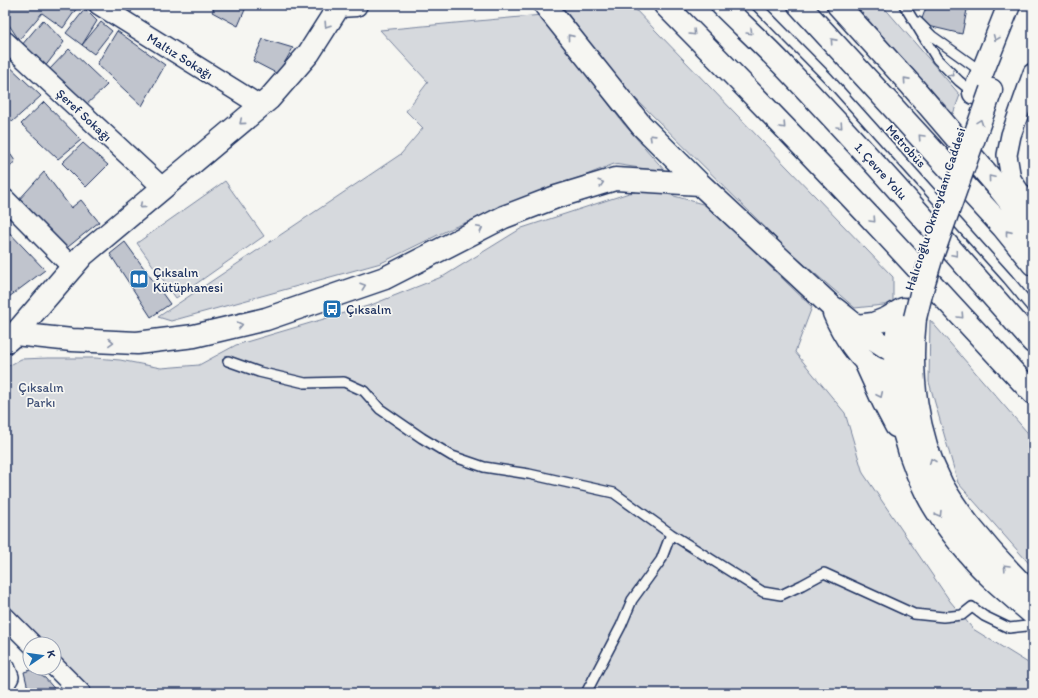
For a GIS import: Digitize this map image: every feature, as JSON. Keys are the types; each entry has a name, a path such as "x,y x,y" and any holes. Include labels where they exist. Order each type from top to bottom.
{"main road":[{"path":"8,333 49,294 83,255 269,99 309,53 342,5"},
{"path":"545,5 641,125 670,155 831,306 879,342 901,363 890,371 880,370 873,367 864,359 847,338 839,325 831,306"},
{"path":"665,5 881,229 1033,393"},
{"name":"1. Çevre Yolu","path":"722,5 782,64 857,144 1033,342"},
{"path":"799,5 1003,227 1033,264"},
{"path":"838,5 911,85 994,182 1033,231"},
{"name":"Halıcıoğlu Okmeydanı Caddesi","path":"1009,5 982,85 916,259 908,284 909,314 897,333 901,363 900,414 906,441 920,479 943,521 984,571 1033,614"},
{"name":"Halıcıoğlu Okmeydanı Caddesi","path":"982,85 1024,5"},
{"path":"659,181 670,171 670,155"},
{"path":"8,333 72,340 137,343 194,336 266,319 385,278 504,217 556,197 615,179 700,184"},
{"path":"49,294 47,310 51,323 72,340"},
{"path":"857,326 873,324 888,318 909,314"},
{"path":"864,359 881,397 906,441"},
{"name":"Halıcıoğlu Okmeydanı Caddesi","path":"901,363 915,390 921,429 931,460 942,485 955,507 982,541 1033,595"}],"street":[{"name":"Maltız Sokağı","path":"99,5 261,106"},
{"name":"Şeref Sokağı","path":"5,41 163,188"},
{"path":"1033,73 1011,135 1007,155 1011,179 1033,210"},
{"path":"5,199 73,268"},
{"path":"5,618 24,636"},
{"path":"5,667 9,677 5,684"},
{"path":"62,674 81,693"}],"lane":[{"name":"Metrobüs","path":"756,5 828,78 1033,308"},
{"path":"904,6 937,59 959,81 982,85"},
{"path":"904,6 982,85"},
{"path":"228,361 259,372 305,382 344,382 364,391 380,409 422,438 452,456 484,467 529,474 614,493 670,534 763,592 781,595 824,573 914,614 943,617 962,616 972,607 984,616 1009,628 1028,626 1033,620"},
{"path":"586,693 621,626 632,600 661,560 670,534"}],"green space":[{"path":"561,5 631,5 893,277 893,304 855,308 790,252 624,87"},
{"path":"855,5 882,5 960,95 953,114"},
{"path":"542,15 623,123 666,172 614,164 452,228 381,263 171,321 158,317 401,154 423,128 406,111 428,82 380,30"},
{"path":"225,181 264,236 176,298 137,243"},
{"name":"Çıksalın Parkı","path":"653,190 706,205 812,307 795,352 845,413 863,473 950,601 973,629 1033,666 1033,693 95,693 62,661 62,636 36,636 5,604 5,368 21,359 48,358 95,358 120,360 161,368 199,365 236,345 371,305 444,276 522,228 629,193"},
{"path":"930,320 1033,439 1033,568 958,483 929,382"}],"building":[{"path":"12,5 79,5 63,28 42,13 19,40 5,19 5,13"},
{"path":"109,5 135,5 128,17"},
{"path":"216,5 247,5 238,26 212,12"},
{"path":"927,5 968,5 962,34 920,24"},
{"path":"85,9 97,21 82,45 66,33"},
{"path":"43,20 64,42 44,68 21,46"},
{"path":"101,22 112,31 94,54 82,45"},
{"path":"117,31 165,65 142,106 97,64"},
{"path":"263,39 293,48 278,74 253,61"},
{"path":"69,49 107,85 83,108 49,70"},
{"path":"5,62 41,96 12,122 5,114"},
{"path":"44,102 81,140 58,159 21,124"},
{"path":"83,143 108,165 86,187 62,163"},
{"path":"5,146 15,161 5,173"},
{"path":"44,172 71,208 81,200 99,222 63,251 17,202"},
{"path":"5,228 45,270 5,300"},
{"name":"Çıksalın Kütüphanesi","path":"125,242 170,304 151,317 110,254"},
{"path":"25,676 42,676 58,693 29,693"}],"place":[{"name":"Çıksalın Kütüphanesi","path":"139,279"},
{"name":"Çıksalın","path":"332,309"}]}
